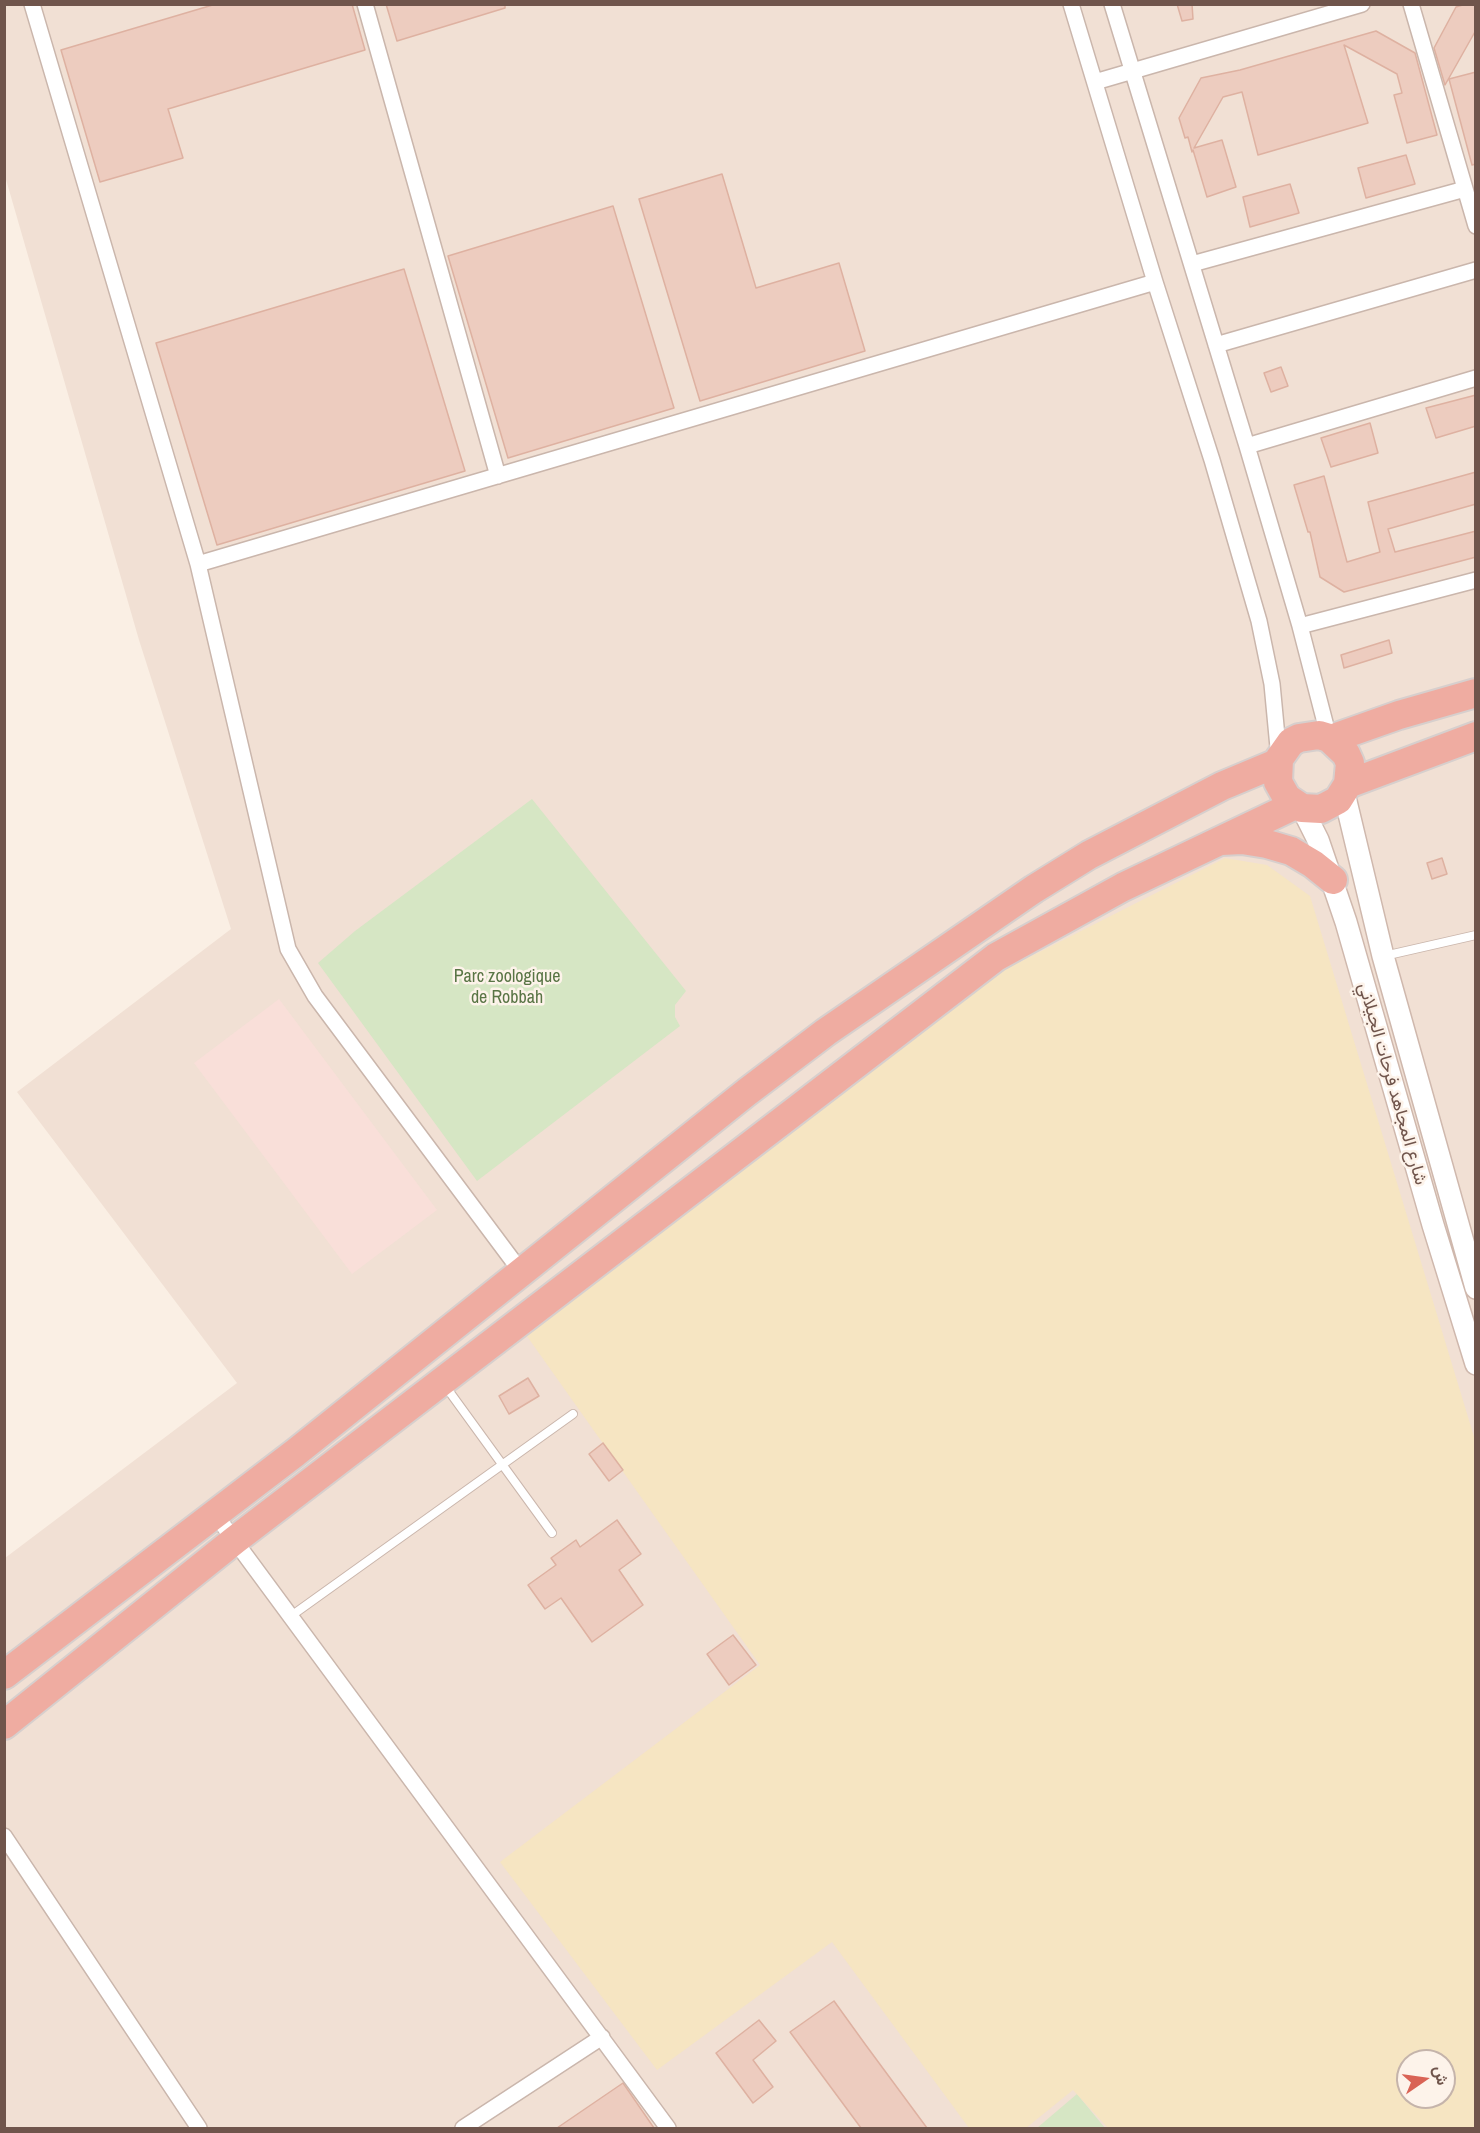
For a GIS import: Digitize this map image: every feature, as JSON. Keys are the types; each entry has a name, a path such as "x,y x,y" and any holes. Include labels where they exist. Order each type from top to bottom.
{"highway":[{"path":"1330,739 1399,715 1476,693"},
{"path":"4,1675 215,1514 782,1065 1034,889 1089,855 1222,786 1278,761 1291,742 1299,738 1319,735 1339,745 1350,763 1346,788 1338,800 1321,809 1298,806 1216,841 1058,921 996,957 235,1540 4,1725"},
{"path":"1346,788 1476,736"},
{"path":"1278,761 1278,782 1282,791 1298,806"},
{"path":"1216,841 1242,840 1291,851 1313,864 1333,880"}],"street":[{"path":"32,4 198,564 288,949 315,996 522,1273"},
{"path":"365,4 498,476"},
{"path":"1071,4 1155,282 1216,470 1259,621 1272,684 1278,761"},
{"path":"1112,4 1247,446 1300,626 1330,739"},
{"path":"1095,82 1362,4"},
{"path":"1411,4 1465,189 1473,207 1476,226"},
{"path":"1192,264 1465,189"},
{"path":"1216,345 1476,270"},
{"path":"198,564 1155,282"},
{"path":"1247,446 1476,378"},
{"path":"1300,626 1476,580"},
{"name":"شارع المجاهد فرحات الجيلاني","path":"1346,788 1383,956 1472,1264 1476,1288"},
{"name":"شارع المجاهد فرحات الجيلاني","path":"1298,806 1318,840 1333,880 1476,1364"},
{"path":"215,1514 668,2128"},
{"path":"4,1836 199,2128"},
{"path":"463,2128 602,2037"}],"lane":[{"path":"1383,956 1476,935"},
{"path":"442,1381 552,1533"},
{"path":"291,1616 573,1414"}],"shaded area":[{"path":"5,5 1475,5 1475,2128 5,2128 5,1558 237,1383 17,1092 231,929 139,640 5,176"},
{"path":"279,999 437,1210 352,1274 194,1063"}],"green space":[{"name":"Parc zoologique de Robbah","path":"532,799 686,991 675,1005 675,1017 680,1026 477,1181 318,963 355,931"},
{"path":"1077,2094 1105,2128 1037,2128"}],"sand":[{"path":"1225,858 1267,865 1310,896 1475,1440 1475,2128 1108,2128 1073,2090 1026,2128 969,2128 832,1942 657,2070 500,1862 760,1665 524,1332 869,1067 1008,968"}],"building":[{"path":"216,4 352,4 365,50 168,109 183,158 100,182 61,50"},
{"path":"386,4 505,4 505,8 397,41"},
{"path":"1177,4 1192,4 1193,19 1182,21"},
{"path":"1476,4 1476,30 1445,85 1434,48 1456,7"},
{"path":"1376,31 1415,53 1437,135 1407,143 1394,95 1402,93 1397,74 1344,45 1368,123 1258,155 1242,92 1223,97 1194,148 1222,140 1236,187 1207,197 1193,150 1192,152 1188,137 1185,138 1179,118 1201,78 1240,70"},
{"path":"1476,72 1476,164 1472,165 1449,79"},
{"path":"1406,155 1415,184 1366,198 1358,168"},
{"path":"722,174 756,288 839,263 865,351 700,401 639,199"},
{"path":"1290,184 1299,213 1250,227 1243,197"},
{"path":"613,206 674,408 508,458 448,256"},
{"path":"404,269 465,471 217,545 156,343"},
{"path":"1281,367 1288,386 1271,392 1264,373"},
{"path":"1476,395 1476,426 1436,438 1426,408"},
{"path":"1370,423 1378,453 1331,467 1321,438"},
{"path":"1476,472 1476,504 1388,529 1395,552 1476,531 1476,557 1344,592 1320,577 1310,532 1308,532 1294,485 1324,476 1347,562 1380,552 1368,502"},
{"path":"1389,640 1392,653 1344,668 1341,655"},
{"path":"1442,858 1447,874 1432,879 1427,863"},
{"path":"528,1378 539,1396 509,1414 499,1396"},
{"path":"603,1443 623,1470 609,1481 589,1454"},
{"path":"617,1520 641,1554 619,1570 643,1605 592,1642 561,1598 545,1609 528,1585 556,1565 551,1558 576,1540 580,1547"},
{"path":"733,1635 756,1665 729,1685 707,1654"},
{"path":"834,2001 927,2128 861,2128 790,2032"},
{"path":"759,2020 776,2041 753,2060 773,2087 753,2103 716,2053"},
{"path":"623,2083 654,2128 557,2128"}]}
